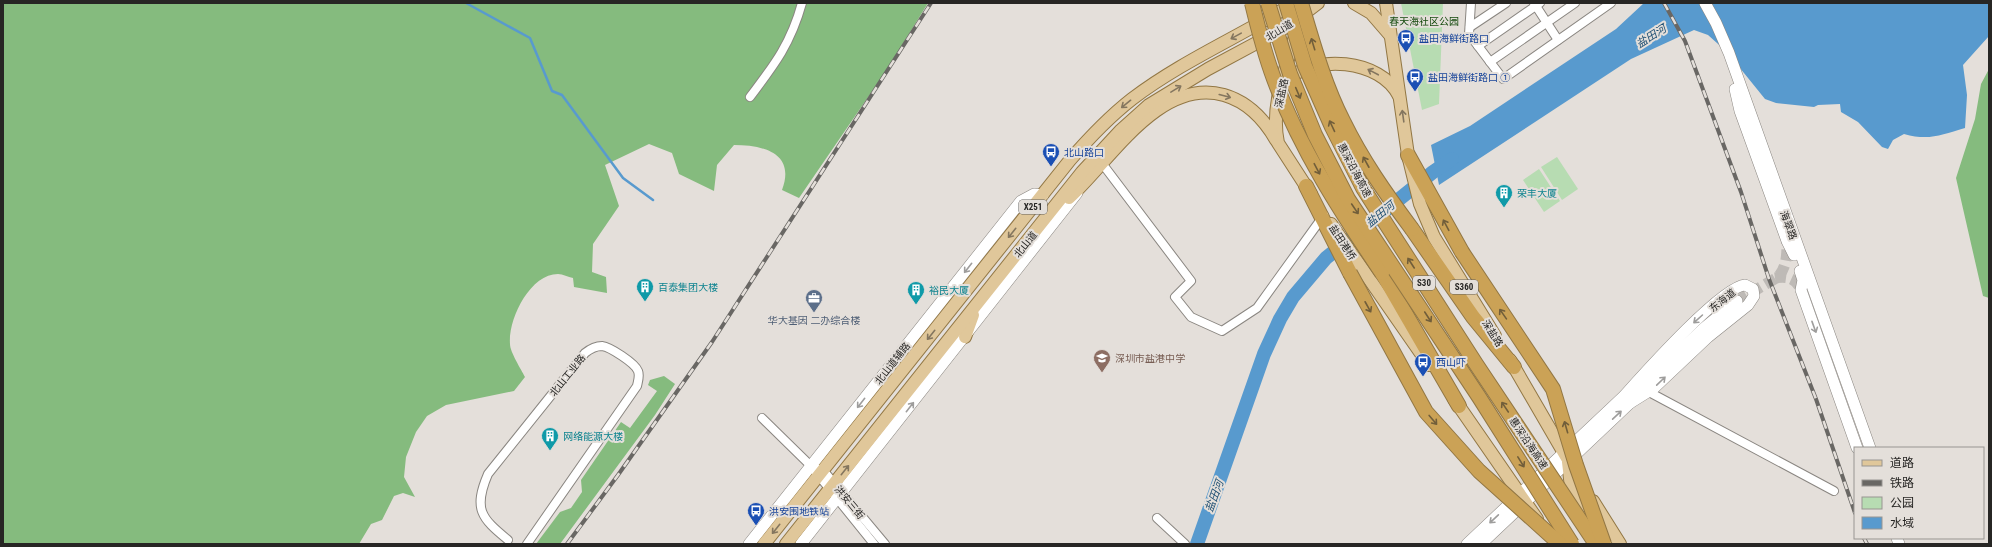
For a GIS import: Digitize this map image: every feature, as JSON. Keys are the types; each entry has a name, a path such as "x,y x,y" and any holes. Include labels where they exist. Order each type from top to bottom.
{"highway":[{"path":"1252,3 1274,79 1302,141 1338,206 1382,273 1459,406"},
{"name":"惠深沿海高速","path":"1268,3 1290,74 1315,135 1348,199 1475,390 1571,544"},
{"name":"惠深沿海高速","path":"1286,3 1305,66 1332,127 1363,188 1476,364 1597,544"},
{"path":"1301,3 1319,61 1342,120 1372,174 1473,317 1514,367"},
{"path":"1408,155 1425,201 1462,252 1553,389 1576,465 1604,544"},
{"path":"1306,186 1325,217 1331,236 1351,266 1426,412 1479,471 1560,544"}],"main road":[{"name":"北山道","path":"764,544 1042,195 1098,128 1133,98 1158,81 1294,3"},
{"name":"深盐路","path":"1306,3 1280,88 1276,121 1278,143 1306,186"},
{"name":"北山道","path":"786,544 1094,158 1140,113 1208,69 1269,37 1301,17 1318,3"},
{"path":"1354,3 1371,14 1391,36"},
{"path":"1386,3 1408,155"},
{"path":"1280,88 1289,78 1304,70 1322,65 1347,64 1362,67 1379,75 1396,90 1400,99"},
{"path":"1041,224 1082,186 1101,162 1126,136 1153,114 1178,99 1199,93 1221,94 1231,97 1249,107 1264,122 1278,143"},
{"name":"深盐路","path":"1425,201 1431,231 1444,254 1514,367 1566,457 1620,544"},
{"name":"盐田港桥","path":"1325,217 1351,266"},
{"path":"1351,266 1459,406 1553,544"},
{"path":"965,336 978,302"},
{"name":"深盐路","path":"1566,457 1571,487 1576,503 1597,544"},
{"path":"1523,498 1551,521 1571,544"},
{"path":"1606,522 1624,544"}],"street":[{"path":"750,96 787,46 802,3"},
{"path":"1471,3 1469,34 1503,79 1611,3"},
{"path":"1470,27 1506,3"},
{"path":"1490,62 1575,3"},
{"name":"海翠路","path":"1705,3 1716,23 1735,70 1751,128 1787,241 1794,253 1803,280 1801,290 1857,447"},
{"path":"1478,46 1536,4 1558,40"},
{"name":"海翠路","path":"1751,128 1870,447"},
{"path":"1101,162 1191,281 1175,297 1190,317 1222,330 1257,308 1325,217"},
{"path":"801,544 1082,186"},
{"name":"北山道辅路","path":"749,544 1022,201 1034,194 1042,195"},
{"name":"东海道","path":"1481,544 1523,498 1627,400 1648,386 1748,305 1754,296 1753,289 1745,285 1735,289 1701,317 1646,369 1627,400"},
{"name":"东海道","path":"1648,386 1704,328 1737,301"},
{"name":"北山工业路","path":"508,540 489,524 482,515 480,502 482,487 488,474 585,353 593,347 603,346 613,350 634,365 639,371 637,386 527,544"},
{"path":"1648,386 1834,491"},
{"path":"762,418 810,466 821,473"},
{"name":"洪安三街","path":"821,473 840,496 874,544"},
{"name":"洪安三街","path":"840,496 885,544"},
{"name":"东海道","path":"1467,544 1523,498"},
{"path":"1157,518 1185,544"}],"green space":[{"path":"3,3 928,3 888,68 799,198 782,190 785,177 784,167 781,160 766,149 745,145 734,145 717,165 714,191 679,174 672,153 649,144 605,165 619,206 593,244 592,272 606,277 607,293 574,287 573,278 562,274 548,276 538,281 523,300 517,311 510,334 510,347 525,377 514,391 446,405 427,416 416,432 406,457 404,477 415,497 403,493 394,496 382,520 371,524 359,544 3,544"},
{"name":"春天海社区公园","path":"1401,3 1443,3 1439,104 1422,110"},
{"path":"1989,69 1989,298 1983,296 1956,178 1975,119 1981,84"},
{"path":"1557,157 1578,189 1562,200 1541,167"},
{"path":"1539,169 1560,201 1544,212 1523,180"},
{"path":"664,376 675,384 655,415 560,544 536,544 560,512 571,508 582,492 581,480 621,422 630,428 657,391 648,385 650,380"}],"water":[{"path":"1644,3 1989,3 1989,36 1963,65 1967,95 1965,128 1942,135 1921,137 1904,134 1893,140 1888,149 1882,147 1858,122 1841,112 1840,104 1818,105 1814,107 1776,103 1765,99 1727,52 1708,35 1694,30 1631,59 1439,185 1431,145 1470,126 1616,29"}],"waterway":[{"path":"466,3 530,38 552,91 562,95 623,178 653,200"},
{"name":"盐田河","path":"1197,544 1264,354 1280,319 1293,297 1326,258 1433,172 1452,159"}],"tunnel":[{"path":"1737,301 1778,277 1785,265 1787,241"},
{"path":"1775,278 1783,277 1794,280 1801,290"}],"railway":[{"path":"567,544 712,342 931,3"},
{"path":"1664,3 1685,41 1741,192 1769,279 1816,399 1854,510"},
{"path":"1864,539 1867,544"}],"place":[{"name":"盐田海鲜街路口","path":"1406,53"},
{"name":"盐田海鲜街路口 ①","path":"1415,92"},
{"name":"北山路口","path":"1051,167"},
{"name":"荣丰大厦","path":"1504,208"},
{"name":"百泰集团大楼","path":"645,302"},
{"name":"裕民大厦","path":"916,305"},
{"name":"华大基因 二办综合楼","path":"814,313"},
{"name":"深圳市盐港中学","path":"1102,373"},
{"name":"西山吓","path":"1423,377"},
{"name":"网络能源大楼","path":"550,451"},
{"name":"洪安围地铁站","path":"756,526"}]}
